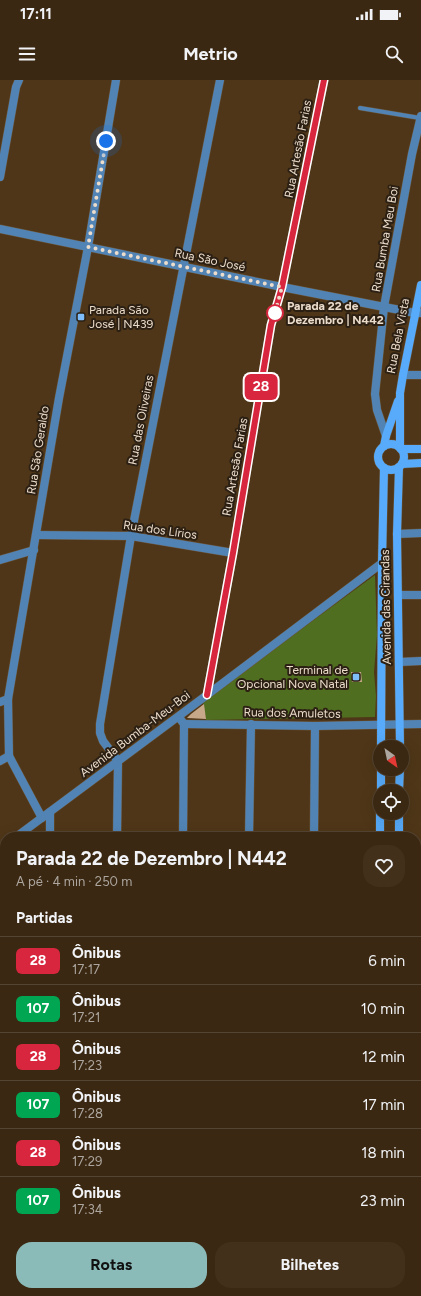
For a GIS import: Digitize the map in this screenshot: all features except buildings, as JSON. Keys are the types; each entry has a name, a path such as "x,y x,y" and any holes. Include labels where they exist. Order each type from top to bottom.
{"street":[{"path":"0,176 16,87 19,80"},
{"name":"Rua São Geraldo","path":"42,818 9,756 4,701 34,550 59,398 88,247 116,80"},
{"name":"Rua das Oliveiras","path":"118,761 103,741 100,733 100,724 131,536 182,267 220,80"},
{"name":"Rua Artesão Farias","path":"207,695 233,553 271,325 282,287 324,80"},
{"name":"Rua Bumba Meu Boi","path":"386,436 377,410 375,394 384,307 412,154 421,118"},
{"name":"Rua São José","path":"0,229 182,267 418,313"},
{"name":"Rua Bela Vista","path":"400,393 418,313 421,285"},
{"path":"403,375 421,376"},
{"path":"400,393 384,446 378,456 379,461 384,468 391,470 401,465 421,464"},
{"path":"400,393 400,448 404,458 401,465"},
{"path":"384,446 392,444 397,445 400,448 421,448"},
{"name":"Avenida das Cirandas","path":"400,740 397,534 401,465"},
{"name":"Avenida das Cirandas","path":"381,740 384,468"},
{"path":"397,534 421,533"},
{"name":"Rua dos Lírios","path":"36,536 131,536 233,553"},
{"path":"0,560 34,550"},
{"name":"Avenida Bumba-Meu-Boi","path":"23,832 382,563"},
{"path":"398,595 421,595"},
{"path":"399,662 421,662"},
{"path":"178,716 184,724 183,832"},
{"name":"Rua dos Amuletos","path":"184,724 315,726 421,724"},
{"path":"249,832 251,724"},
{"path":"314,832 315,726"},
{"path":"0,761 9,756"},
{"path":"117,832 118,761"},
{"path":"50,812 50,832"},
{"path":"380,820 380,832"},
{"path":"399,820 399,832"}],"lane":[{"path":"360,108 421,118"}],"green space":[{"path":"375,575 377,635 374,672 376,696 375,717 206,720 203,701"}],"bus line":[{"name":"28","path":"207,695 233,553 271,325 282,287 324,80"}],"place":[{"name":"Parada 22 de Dezembro | N442","path":"275,313"},
{"name":"Parada São José | N439","path":"81,317"},
{"name":"Terminal de Opcional Nova Natal","path":"356,677"}],"route":[{"path":"106,141 88,247 282,287 275,313"}]}
